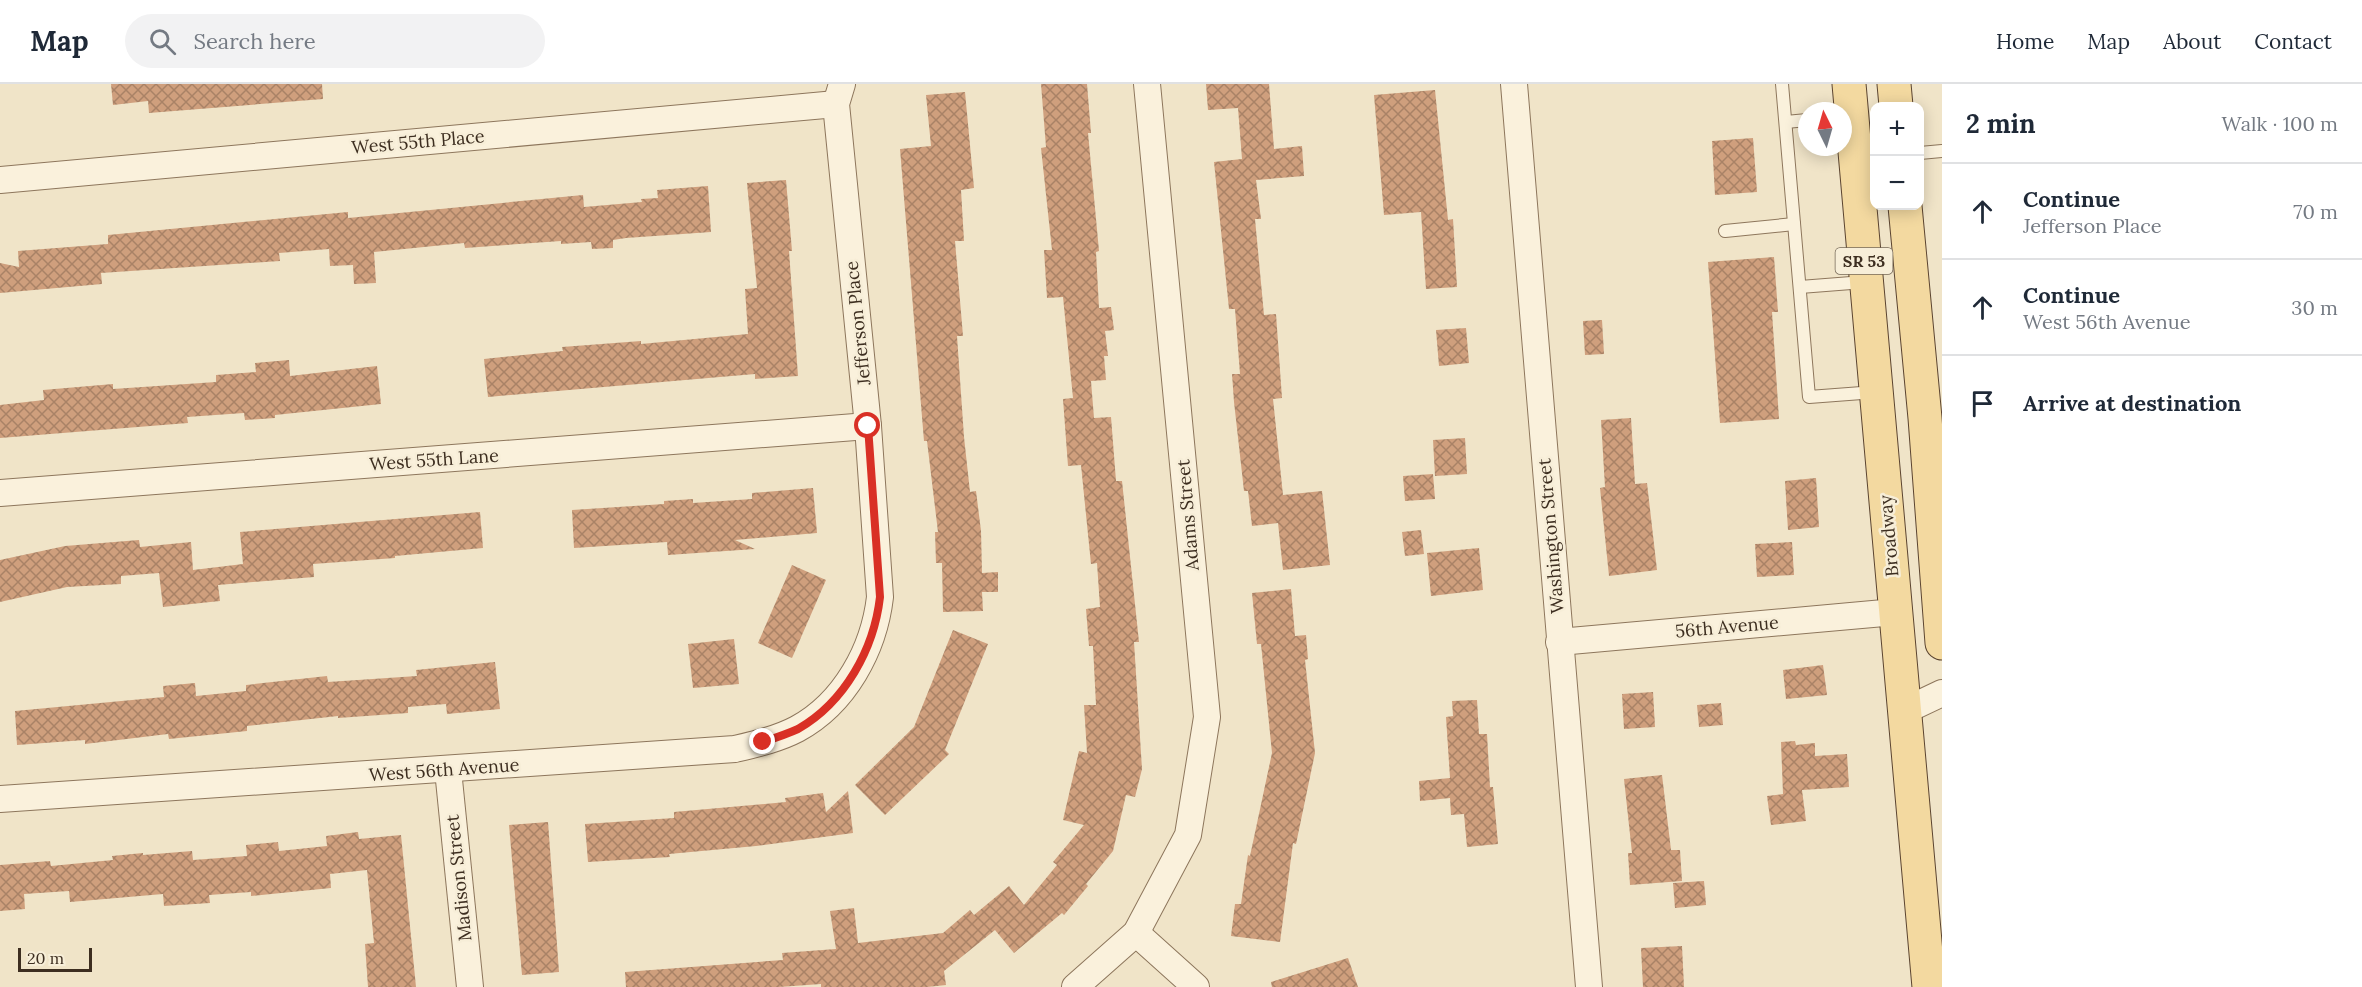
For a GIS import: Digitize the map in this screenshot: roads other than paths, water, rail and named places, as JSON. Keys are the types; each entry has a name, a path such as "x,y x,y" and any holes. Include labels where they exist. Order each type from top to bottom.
{"main road":[{"name":"Broadway","path":"1847,102 1848,84"},
{"path":"1894,84 1896,102"},
{"name":"Broadway","path":"1852,156 1866,281 1929,987"},
{"name":"SR 53","path":"1905,210 1936,483 1941,624"}],"street":[{"name":"Adams Street","path":"1136,933 1188,835 1207,717 1147,84"},
{"name":"Washington Street","path":"1514,84 1589,987"},
{"name":"West 55th Place","path":"0,180 839,94"},
{"name":"Jefferson Place","path":"839,94 868,426 880,597 877,621 870,644 858,666"},
{"name":"West 55th Lane","path":"0,493 868,426"},
{"name":"56th Avenue","path":"1559,642 1896,612"},
{"name":"West 56th Avenue","path":"0,799 735,749 763,742 797,729 826,709 844,688 858,666"},
{"path":"1904,711 1942,693"},
{"name":"Madison Street","path":"448,770 470,987"},
{"path":"1075,987 1136,933 1196,987"}],"lane":[{"path":"1782,84 1809,397 1876,392"},
{"path":"1786,122 1798,121"},
{"path":"1924,153 1942,151"},
{"path":"1725,231 1794,224"},
{"path":"1800,287 1866,281"}]}
